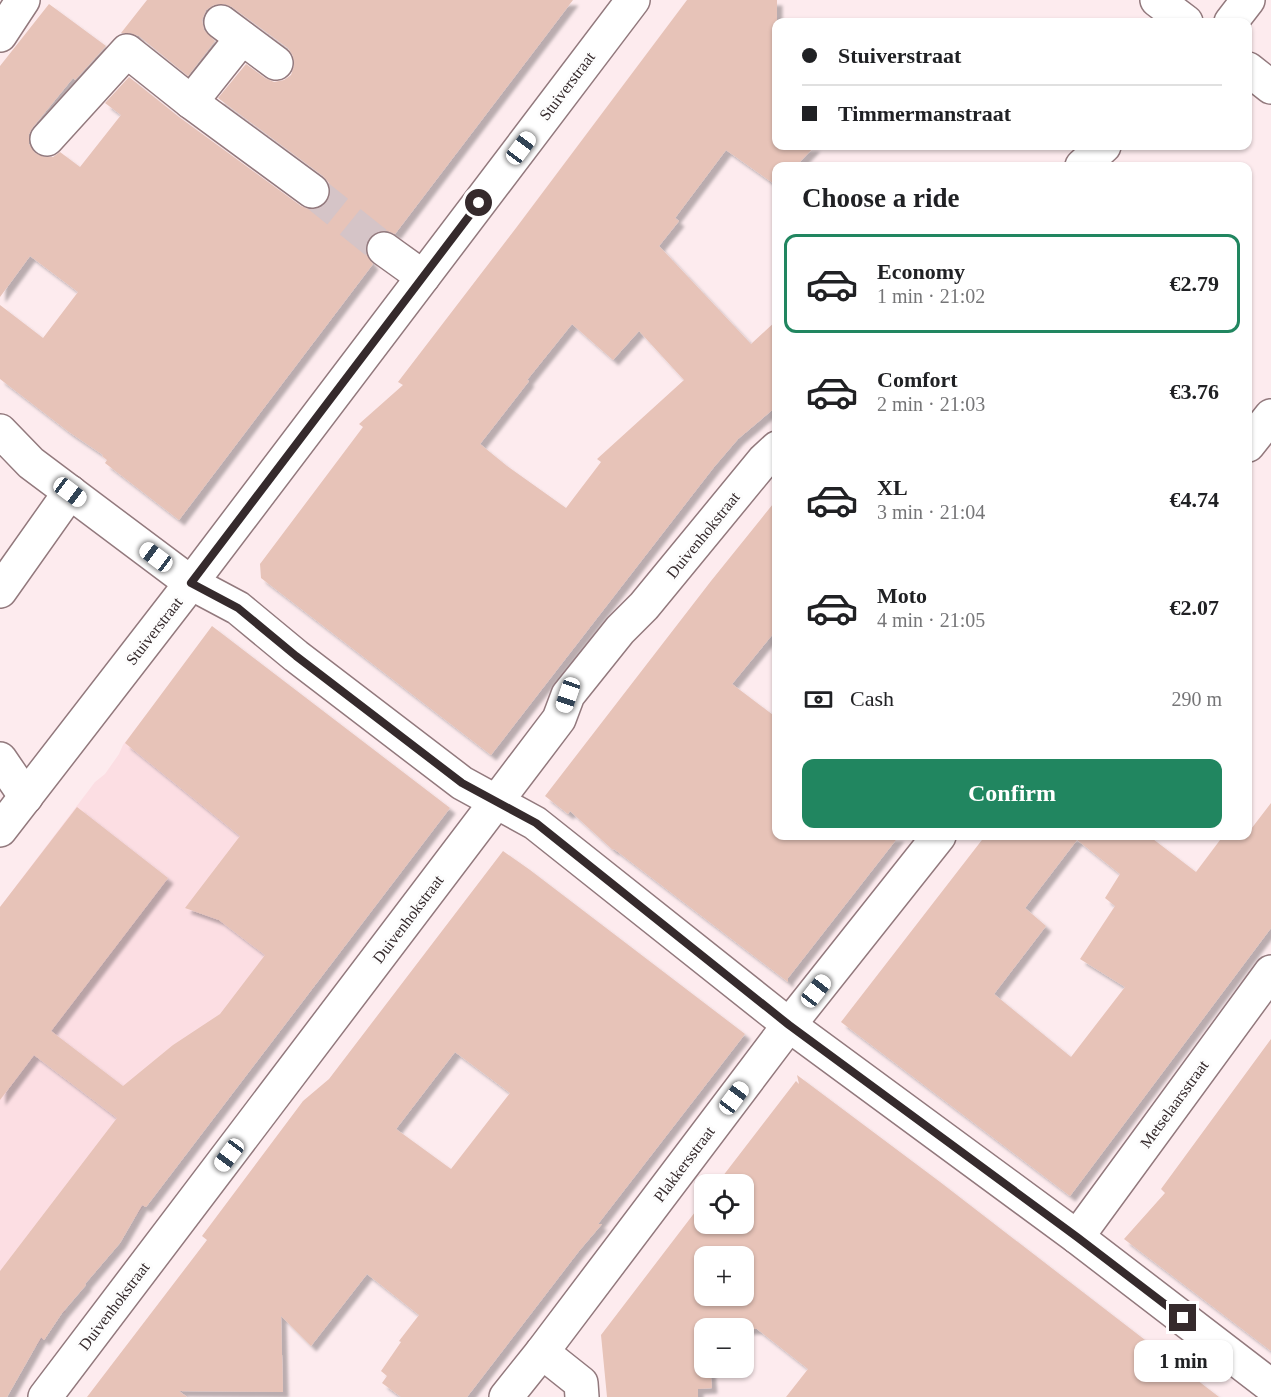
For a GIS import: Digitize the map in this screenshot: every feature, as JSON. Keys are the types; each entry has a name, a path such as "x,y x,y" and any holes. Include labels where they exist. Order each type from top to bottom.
{"street":[{"path":"0,35 23,0"},
{"name":"Stuiverstraat","path":"0,830 191,583 633,0"},
{"path":"1156,0 1181,18"},
{"path":"1234,18 1248,0"},
{"path":"190,102 232,30 276,63"},
{"path":"47,139 127,51 190,102 312,191"},
{"path":"1252,72 1271,87"},
{"path":"1086,162 1100,150"},
{"path":"384,249 423,277"},
{"path":"1252,440 1271,416"},
{"path":"0,430 31,463 191,583 238,608 296,656 462,783 536,823 789,1025 1077,1237 1271,1386"},
{"name":"Duivenhokstraat","path":"45,1397 498,802 559,719 568,695 620,630 644,606 772,453"},
{"path":"0,591 70,492"},
{"path":"0,759 26,796"},
{"name":"Plakkersstraat","path":"506,1397 789,1025 936,840"},
{"name":"Metselaarsstraat","path":"1077,1237 1271,972"},
{"path":"542,1352 581,1383 582,1397"}],"shaded area":[{"path":"146,715 306,879 146,1207 144,1206 84,1284 85,1287 83,1286 64,1310 66,1312 62,1312 44,1340 42,1339 0,1394 0,907 95,782 105,774"}],"building":[{"path":"147,0 573,0 395,234 385,230 376,232 369,238 365,248 373,264 179,520 105,463 107,460 103,455 0,379 0,305 43,338 78,292 30,256 0,297 0,66 49,4 106,46 75,80 73,78 33,127 29,134 29,144 35,153 44,157 53,157 60,152 80,167 121,115 105,103 129,77 179,117 301,206 311,210 320,208 327,202 331,192 329,183 323,176 218,98 246,64 274,82 284,80 291,75 294,66 293,56 288,48 232,7 224,4 214,5 206,10 202,20 204,30 215,41 188,76 139,36 121,33"},
{"path":"687,0 777,0 777,18 772,18 772,150 811,150 800,162 772,162 772,182 726,150 675,218 679,221 659,246 751,344 772,325 772,410 738,439 714,467 491,755 261,578 260,564 363,427 359,424 403,385 398,382","holes":["572,324 613,360 639,331 684,380 597,459 601,462 566,508 480,444"]},
{"path":"772,505 772,635 732,684 772,714 772,840 896,840 788,978 788,982 613,850 570,811 568,814 545,796"},
{"path":"212,626 450,808 146,1207 142,1205 120,1243 62,1313 44,1340 41,1337 7,1397 0,1397 0,1271 117,1118 34,1055 0,1100 0,907 77,807 168,878 51,1031 123,1086 173,1045 220,1014 265,955 219,920 185,908 240,836 125,743"},
{"path":"1271,803 1271,928 1070,1196 841,1022 982,840 1077,840 1154,840 1196,872 1220,840 1252,840 1252,828","holes":["1077,840 1120,874 1105,898 1115,906 1080,959 1125,987 1071,1057 994,994 1046,926 1025,908"]},
{"path":"503,851 745,1034 598,1224 602,1224 467,1397 401,1397 382,1383 387,1376 381,1371 401,1342 399,1341 419,1315 367,1274 311,1346 281,1316 283,1392 179,1391 187,1397 87,1397 207,1240 202,1236 303,1101 329,1079","holes":["455,1052 510,1093 451,1169 396,1129"]},
{"path":"1271,1039 1271,1351 1124,1239 1165,1193 1161,1189"},
{"path":"797,1075 1219,1397 786,1397 808,1369 754,1329 754,1318 694,1318 694,1378 711,1378 712,1388 698,1389 698,1397 607,1397 601,1335 694,1213 694,1234 754,1234 754,1174 724,1174 796,1081 799,1084"}],"tunnel":[{"path":"312,191 384,249"}],"route":[{"path":"479,203 191,583 238,608 296,656 462,783 536,823 789,1025 1183,1318"}]}
